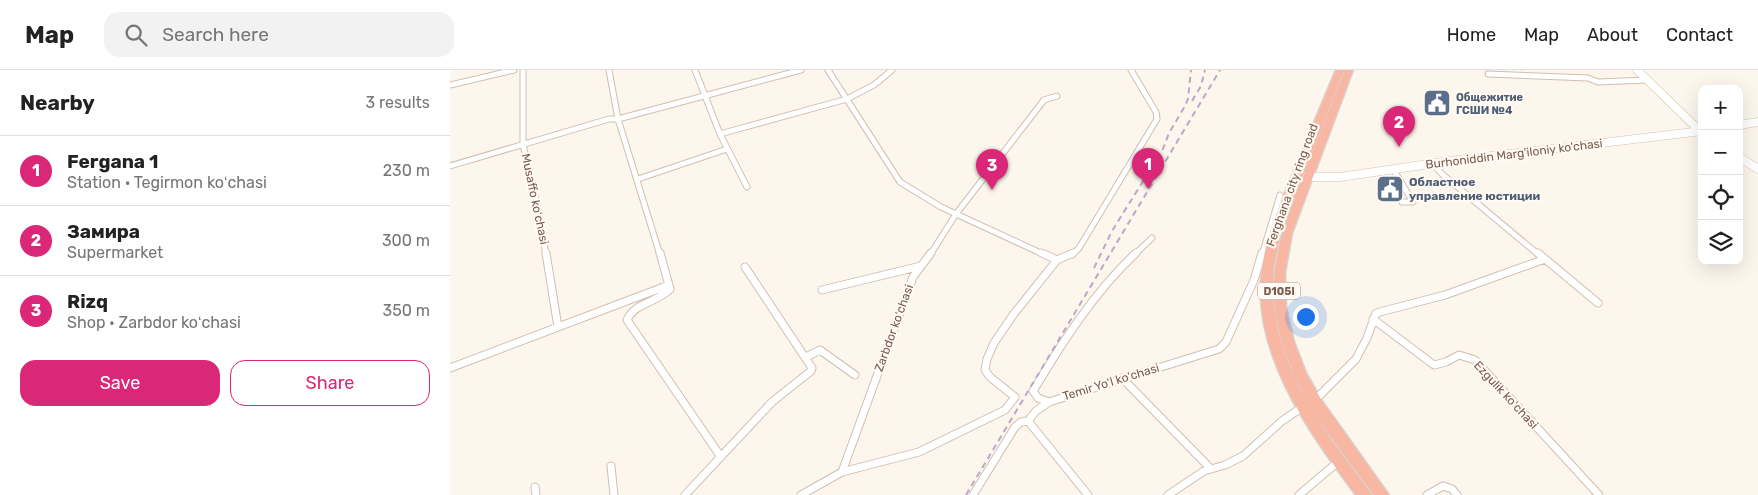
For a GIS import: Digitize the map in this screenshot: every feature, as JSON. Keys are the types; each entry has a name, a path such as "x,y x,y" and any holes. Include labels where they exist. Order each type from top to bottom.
{"highway":[{"name":"Ferghana city ring road","path":"1340,70 1302,178 1281,254 1278,287 1290,352 1299,373 1314,401 1382,495"},
{"name":"Ferghana city ring road","path":"1350,70 1270,253 1267,285 1268,307 1280,356 1289,382 1302,406 1339,461 1366,495"}],"street":[{"path":"450,85 514,70"},
{"name":"Musaffo koʻchasi","path":"524,70 523,144 538,209 558,327"},
{"path":"609,70 618,119 638,179 670,289 664,296 631,312 627,320 721,457"},
{"path":"696,70 720,134 746,187"},
{"path":"450,166 609,119 618,119 801,70"},
{"path":"828,70 900,182 956,214 1057,260"},
{"path":"720,134 847,99 874,85 892,70"},
{"path":"801,495 842,472 919,452 1005,410 1015,397 990,377 985,370 987,359 1013,315 1057,260 1070,256 1079,248 1157,119 1156,112 1131,70"},
{"path":"1637,70 1699,130"},
{"path":"1488,74 1588,78 1598,82 1647,80"},
{"name":"Zarbdor koʻchasi","path":"842,472 913,277 956,214 1044,100 1057,96"},
{"path":"1743,124 1758,122"},
{"name":"Burhoniddin Marg'iloniy ko'chasi","path":"1302,178 1340,178 1432,164 1698,132"},
{"path":"638,179 728,149"},
{"path":"1743,159 1758,168"},
{"path":"1432,164 1598,303"},
{"path":"1393,169 1413,202 1402,202"},
{"name":"Temir Yoʻl koʻchasi","path":"1152,238 1123,265 1060,346 1033,391 1038,398 1049,402 1219,349 1226,342 1254,280 1280,196"},
{"path":"1168,495 1204,471 1225,465 1243,456 1302,406 1314,401 1356,359 1367,338 1376,313 1445,295 1545,258"},
{"path":"822,290 922,266"},
{"path":"685,495 772,402 811,371 812,365 744,267"},
{"path":"450,368 669,286"},
{"name":"Ezgulik koʻchasi","path":"1373,319 1434,365 1459,356 1475,360 1599,495"},
{"path":"806,357 820,350 855,375"},
{"path":"1122,378 1212,469"},
{"path":"973,495 1015,427 1021,422 1028,421 1036,411 1049,402"},
{"path":"1028,421 1088,495"},
{"path":"1299,495 1339,461"},
{"path":"611,466 614,495"},
{"path":"1427,495 1443,486 1452,489 1457,495"}],"railway":[{"path":"1094,268 1112,231 1163,149 1169,133 1185,106 1188,99 1191,70"},
{"path":"1192,101 1201,86 1205,70"},
{"path":"966,495 1220,70"}],"place":[{"name":"Общежитие ГСШИ №4","path":"1437,103"},
{"name":"Замира","path":"1399,147"},
{"name":"Fergana 1","path":"1148,189"},
{"name":"Областное управление юстиции","path":"1390,189"},
{"name":"Rizq","path":"992,190"}]}
